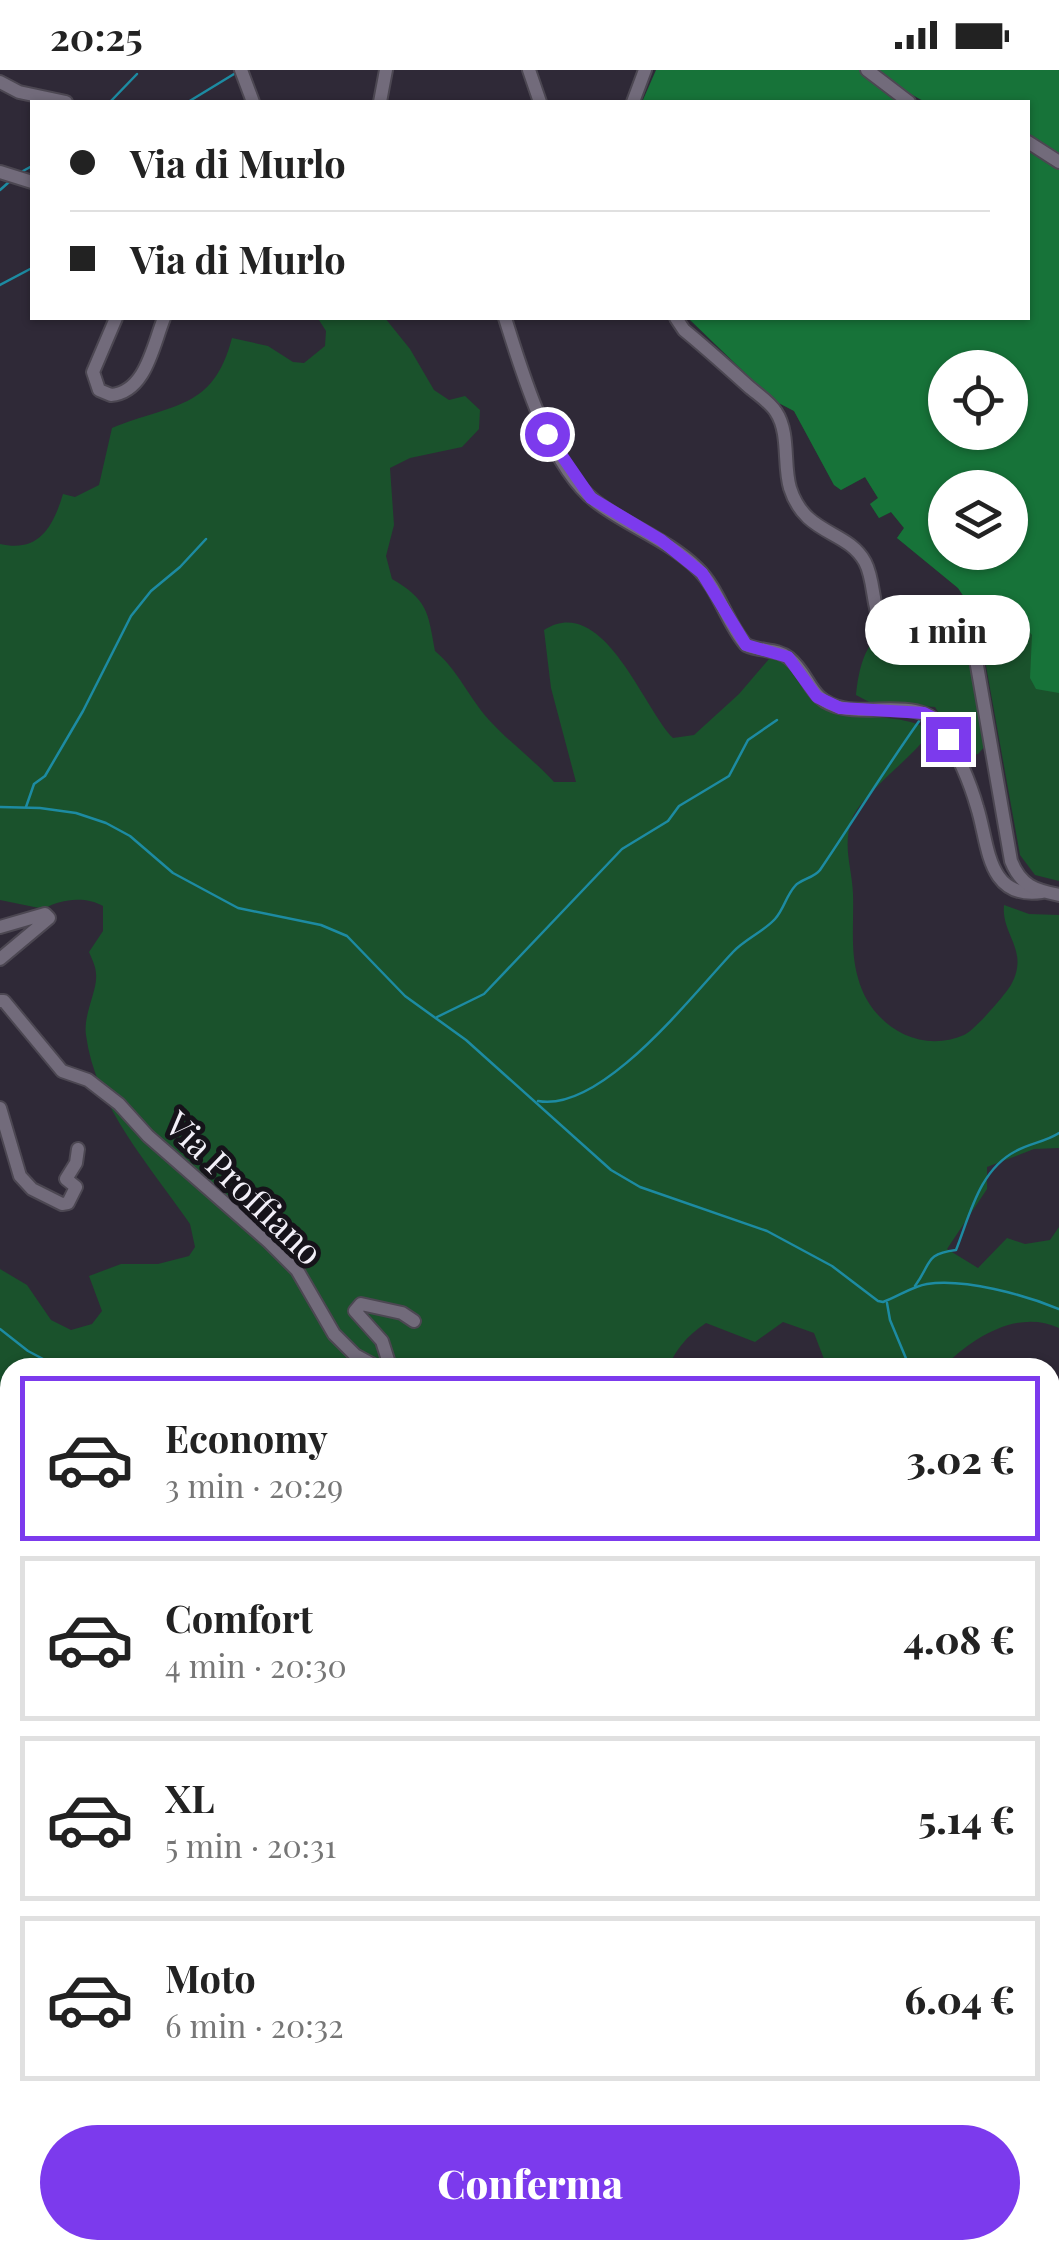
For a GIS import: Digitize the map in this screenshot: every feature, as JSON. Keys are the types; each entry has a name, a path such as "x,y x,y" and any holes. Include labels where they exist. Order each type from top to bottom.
{"street":[{"path":"241,70 252,100"},
{"path":"380,100 386,70"},
{"path":"530,70 539,100"},
{"path":"634,100 645,70"},
{"path":"867,70 906,100"},
{"path":"0,82 20,92 57,100"},
{"path":"1030,143 1059,162"},
{"path":"0,172 30,181"},
{"path":"115,320 93,372 94,382 103,394 124,394 141,376 163,320"},
{"path":"506,320 536,410 584,491 690,561 708,581 746,645 788,657 817,697 840,708 915,711 934,718 948,739 976,802 995,870 1015,891 1059,895"},
{"path":"677,320 776,412 796,502 812,523 863,558 878,616 887,631 904,642 913,642 948,623 960,622 971,631 1012,861 1020,879 1042,892"},
{"path":"0,927 34,915 46,914 49,918 0,959"},
{"name":"Via Proffiano","path":"0,1000 16,1013 62,1071 88,1080 119,1104 148,1136 269,1242 297,1270 324,1320 360,1358"},
{"path":"0,1108 20,1176 32,1189 62,1204 68,1203 76,1187 66,1179 76,1163 78,1149"},
{"name":"Via Proffiano","path":"388,1358 382,1341 354,1312 360,1304 402,1313 414,1321"}],"green space":[{"path":"656,70 860,70 895,100 643,100"},
{"path":"876,70 1059,70 1059,154 1030,136 1030,100 921,100"},
{"path":"1030,151 1059,170 1059,881 1035,875 1020,855 977,616 958,588 936,570 1028,570 1028,470 928,470 928,563 897,538 904,528 891,512 879,518 870,504 878,498 865,477 841,490 834,485 794,411 773,400 690,320 1030,320"},
{"path":"1030,151 1059,170 1059,693 1036,689 1030,678 1032,635 1025,627 1008,616 977,616 958,588 936,570 1028,570 1028,470 928,470 928,563 897,538 904,528 891,512 879,518 870,504 878,498 865,477 841,490 834,485 794,411 773,400 690,320 1030,320"},
{"path":"319,320 387,320 410,349 434,390 449,400 465,396 480,410 479,429 462,447 410,458 390,468 394,525 386,556 392,579 424,608 435,651 489,720 554,782 576,782 551,688 544,630 565,622 585,627 603,640 673,738 694,735 739,694 769,659 776,658 790,669 811,699 826,709 922,726 924,740 864,800 849,829 853,947 858,978 873,1009 898,1031 930,1041 964,1035 996,1004 1016,973 1016,952 1006,925 1004,905 1029,914 1059,915 1059,1148 1034,1149 987,1167 987,1189 947,1249 978,1268 1007,1238 1025,1244 1050,1240 1059,1227 1059,1328 1043,1323 1011,1324 981,1337 954,1358 824,1358 814,1333 783,1322 755,1342 706,1323 673,1358 0,1358 0,1269 27,1285 51,1320 71,1330 92,1324 102,1311 89,1276 121,1264 158,1264 189,1256 195,1247 190,1224 127,1135 91,1061 86,1027 96,974 89,952 103,931 103,906 73,900 44,909 0,900 0,544 25,545 34,541 49,527 63,494 75,497 99,485 112,428 171,408 202,392 224,362 232,338 268,346 293,362 304,363 325,346 326,331"},
{"path":"881,634 900,647 970,657 985,746 978,754 969,756 960,748 935,707 871,703 856,695 866,653"}],"waterway":[{"path":"112,100 137,74"},
{"path":"191,100 234,74"},
{"path":"23,171 30,167"},
{"path":"0,190 9,182"},
{"path":"0,285 30,269"},
{"path":"26,807 34,784 45,776 83,711 131,616 151,591 206,539"},
{"path":"538,1101 563,1100 590,1089 617,1070 670,1021 738,947 775,919 795,886 820,870 922,717"},
{"path":"437,1017 484,994 622,849 668,821 679,806 729,776 748,740 777,720"},
{"path":"0,807 76,813 106,823 130,836 173,873 238,908 321,925 347,936 405,996 466,1040 611,1170 640,1187 767,1231 832,1266 878,1301 922,1285 958,1283 1012,1293 1059,1309"},
{"path":"915,1286 933,1257 956,1250 977,1194 1003,1159 1059,1133"},
{"path":"887,1303 906,1358"},
{"path":"0,1329 41,1358"}],"route":[{"path":"547,434 591,498 661,540 702,573 746,645 788,657 822,700 854,710 924,713 934,718 948,739"}]}
